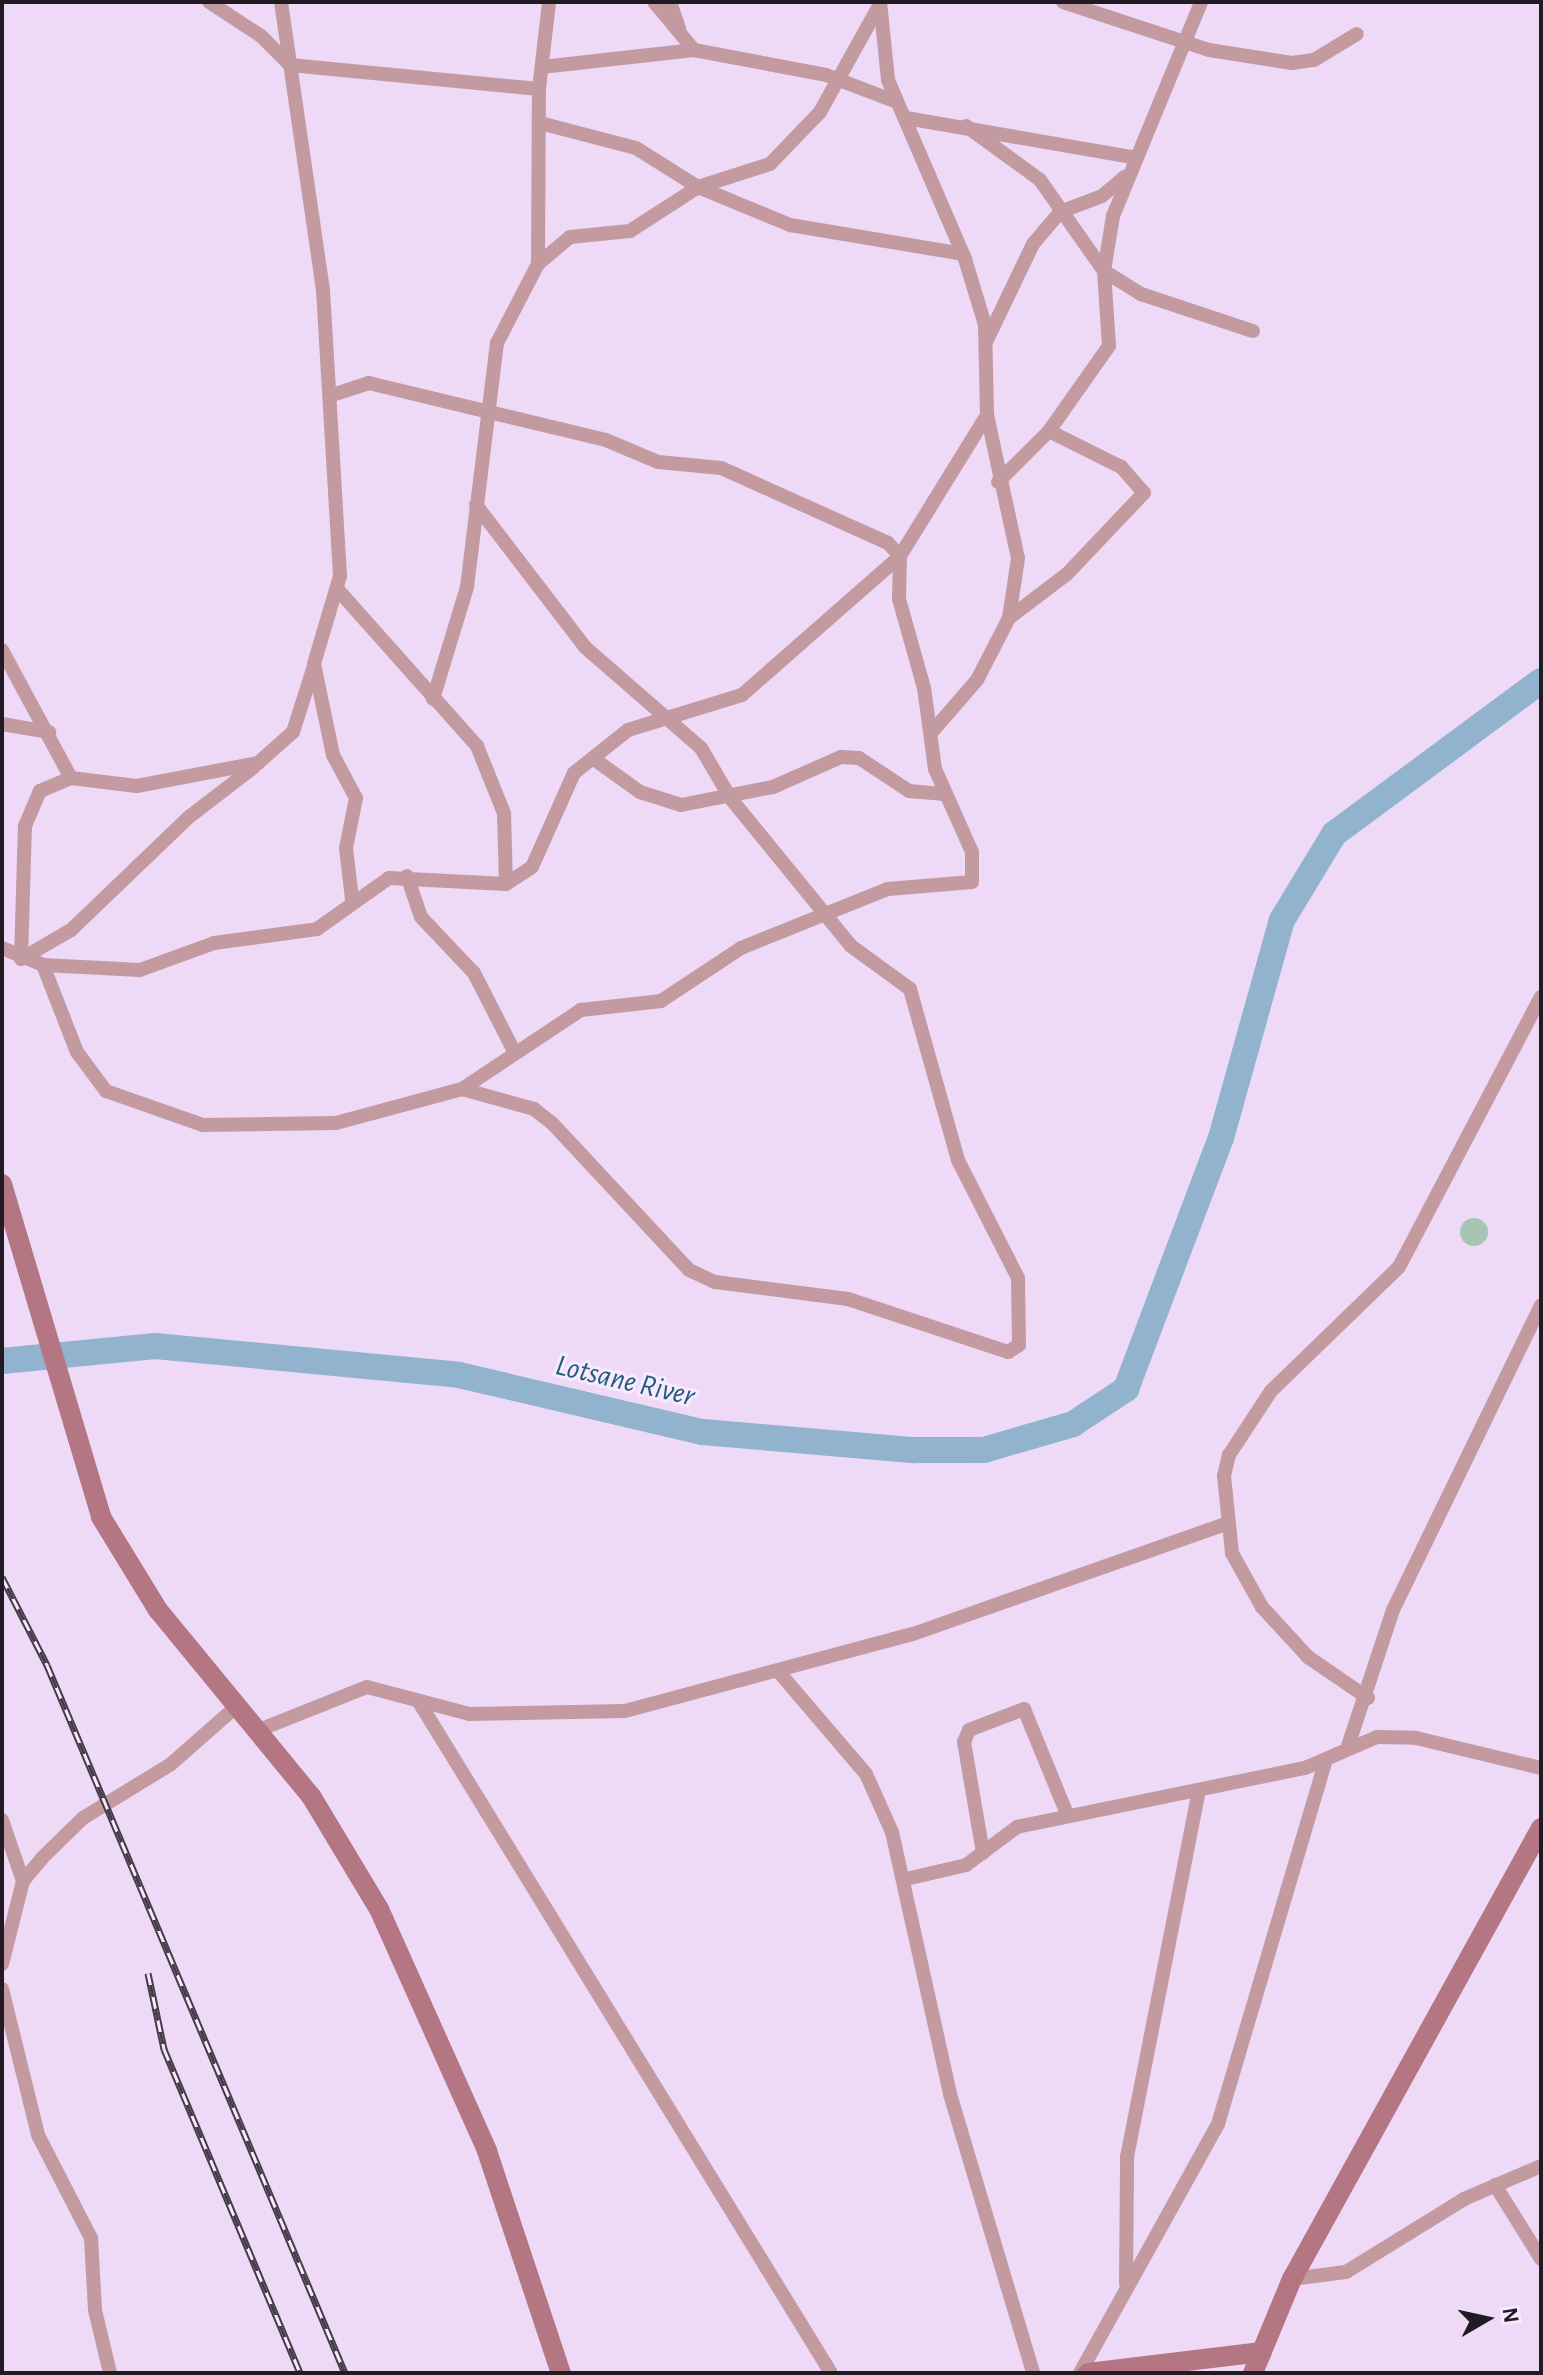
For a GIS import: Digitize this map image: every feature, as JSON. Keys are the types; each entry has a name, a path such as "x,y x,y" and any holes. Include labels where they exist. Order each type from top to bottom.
{"street":[{"path":"209,2 290,65 539,89"},
{"path":"21,959 71,930 189,817 293,732 339,591 331,395 281,2"},
{"path":"538,264 539,89 549,2"},
{"path":"654,2 694,50"},
{"path":"670,2 682,36"},
{"path":"1063,2 1185,42 1292,63 1314,60 1357,34"},
{"path":"998,482 1049,431 1109,346 1104,271 1129,174 1201,2"},
{"path":"433,699 467,587 497,343 538,264 570,237 636,229 698,187 770,164 820,112 880,3"},
{"path":"880,3 884,62 897,102 963,254 987,340 987,415 998,482 1018,558 1009,618 977,680 931,733"},
{"path":"542,67 694,50 838,80 897,102"},
{"path":"906,118 1137,158"},
{"path":"540,123 636,148 698,187 790,225 963,254"},
{"path":"966,126 1040,180 1104,271 1141,294 1253,331"},
{"path":"987,340 1024,258 1060,212 1102,196 1129,174"},
{"path":"331,395 369,383 486,416 553,425 658,462 743,475 875,537 900,556"},
{"path":"2,948 21,959 43,965 140,970 214,943 317,929 371,885 407,876 506,884 532,867 562,792 594,759 661,715 742,695 900,556 987,415"},
{"path":"1009,618 1067,574 1144,493 1121,467 1049,431"},
{"path":"462,1089 534,1109 552,1123 689,1270 715,1282 848,1299 1014,1350 1018,1278 958,1160 910,989 851,946 826,917 795,870 731,799 701,748 576,637 476,505"},
{"path":"43,965 89,1074 106,1091 167,1117 246,1127 336,1123 462,1089 514,1051 581,1010 668,998 724,957 904,884 946,889 972,882 972,852 945,794 899,599 900,556"},
{"path":"339,591 433,699 469,733 498,789 506,884"},
{"path":"2,650 49,732 71,778"},
{"path":"314,664 333,755 356,798 346,848 352,899"},
{"path":"2,724 49,732"},
{"path":"594,759 658,799 708,805 841,757 859,758 909,791 945,794"},
{"path":"21,959 30,805 40,791 71,778 137,786 258,763"},
{"path":"407,876 421,917 474,973 514,1051"},
{"path":"1368,1698 1287,1639 1232,1553 1225,1524 1229,1455 1271,1391 1399,1267 1541,997"},
{"path":"2,1184 37,1297 82,1468 122,1558 326,1819 428,2010 487,2151 561,2373"},
{"path":"1348,1746 1368,1698 1393,1610 1536,1328 1541,1305"},
{"path":"259,1730 351,1689 469,1714 585,1717 778,1671 913,1634 1225,1524"},
{"path":"778,1671 866,1774 906,1879 950,2094 1033,2373"},
{"path":"419,1702 831,2373"},
{"path":"2,1964 23,1881 83,1818 171,1764 238,1705"},
{"path":"983,1853 964,1742 969,1730 1024,1709 1067,1814"},
{"path":"906,1879 966,1865 1017,1827 1067,1814 1325,1763 1348,1746 1377,1737 1416,1738 1541,1768"},
{"path":"1080,2373 1126,2283 1218,2124 1325,1763"},
{"path":"1126,2283 1127,2157 1199,1790"},
{"path":"2,1820 23,1881"},
{"path":"1253,2373 1292,2279 1541,1828"},
{"path":"2,1989 38,2135 91,2238 95,2310 110,2373"},
{"path":"1292,2279 1346,2272 1495,2185 1541,2166"},
{"path":"1495,2185 1541,2259"},
{"path":"1088,2373 1262,2352"},
{"path":"1190,2359 1217,2373"}],"green space":[{"path":"1474,1218 1484,1222 1488,1232 1484,1242 1474,1246 1464,1242 1460,1232 1464,1222"}],"waterway":[{"name":"Lotsane River","path":"2,1361 155,1346 459,1375 702,1432 914,1450 984,1450 1073,1424 1126,1389 1221,1138 1282,920 1334,834 1541,681"}],"railway":[{"path":"2,1577 47,1665 345,2373"},
{"path":"148,1973 164,2049 300,2373"}]}
